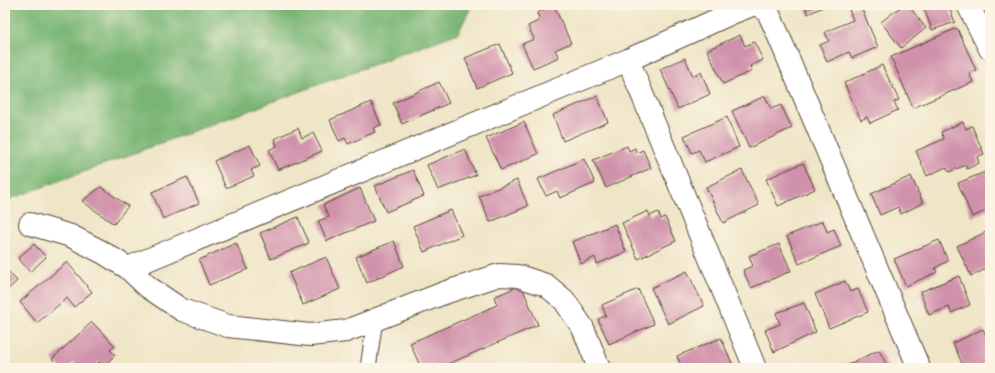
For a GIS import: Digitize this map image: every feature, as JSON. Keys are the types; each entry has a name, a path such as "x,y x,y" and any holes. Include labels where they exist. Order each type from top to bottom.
{"street":[{"path":"128,268 628,60 752,5"},
{"path":"758,5 768,12 777,32 920,368"},
{"path":"968,5 990,47"},
{"path":"628,60 755,368"},
{"path":"30,224 71,236 102,252 128,268 148,287 182,310 228,326 310,335 346,331 444,293 499,275 518,276 546,285 564,300 583,328 599,368"}],"lane":[{"path":"368,368 375,319"}],"green space":[{"path":"5,5 472,5 458,33 5,201"}],"building":[{"path":"804,5 827,5 808,14"},
{"path":"860,5 878,47 852,58 849,52 827,62 820,45 829,41 825,32 853,20 849,10"},
{"path":"903,5 908,5 926,28 901,48 881,22"},
{"path":"932,5 948,5 955,22 932,30 924,8"},
{"path":"554,6 571,43 555,50 559,57 533,68 522,44 534,39 528,26 540,20 537,13"},
{"path":"957,28 976,70 969,73 973,82 913,108 891,57"},
{"path":"740,35 745,46 754,42 763,60 750,66 752,71 723,84 707,50"},
{"path":"500,44 512,73 477,88 465,58"},
{"path":"685,58 693,76 701,72 710,94 678,109 660,69"},
{"path":"882,65 899,100 894,102 898,110 870,123 867,117 861,120 844,83"},
{"path":"439,82 449,103 402,124 393,103"},
{"path":"597,96 608,122 563,141 553,115"},
{"path":"765,96 771,109 781,105 792,128 749,148 732,111"},
{"path":"371,102 381,125 373,128 375,132 348,144 345,138 339,141 330,120"},
{"path":"727,117 739,147 705,162 699,150 692,153 684,136"},
{"path":"524,122 538,154 501,170 486,138"},
{"path":"963,122 966,129 972,126 984,154 977,157 979,163 967,169 966,165 949,172 946,167 927,176 916,151 944,139 941,132"},
{"path":"298,128 302,138 313,133 322,151 278,170 269,150 277,146 274,139"},
{"path":"250,145 260,166 251,170 254,176 226,188 214,161"},
{"path":"627,146 629,151 635,148 636,153 643,150 651,168 606,188 593,160"},
{"path":"465,149 476,175 438,190 427,165"},
{"path":"584,159 595,183 560,198 557,191 546,196 538,179"},
{"path":"803,163 815,189 778,206 766,179"},
{"path":"413,170 424,196 386,212 375,186"},
{"path":"742,170 759,205 723,223 706,187"},
{"path":"990,170 990,209 972,217 958,183"},
{"path":"911,176 923,203 901,214 898,207 880,215 871,194"},
{"path":"187,177 199,203 163,219 152,192"},
{"path":"517,180 528,206 490,222 479,196"},
{"path":"101,187 128,206 114,224 82,201"},
{"path":"360,188 374,221 327,241 318,221 329,217 323,205"},
{"path":"451,210 462,235 424,252 413,226"},
{"path":"648,211 650,216 658,212 661,219 665,217 676,241 638,259 622,223"},
{"path":"298,217 309,243 271,259 260,233"},
{"path":"823,221 827,232 834,229 841,246 799,264 787,236"},
{"path":"615,224 626,252 597,264 595,257 581,264 572,242"},
{"path":"990,230 990,267 971,276 957,246"},
{"path":"939,240 948,261 935,268 937,272 906,286 894,259"},
{"path":"394,241 404,266 367,283 356,257"},
{"path":"236,243 248,269 209,285 199,260"},
{"path":"34,244 46,257 30,272 18,258"},
{"path":"779,244 791,271 751,288 743,270 753,266 749,256"},
{"path":"326,257 340,289 303,305 289,273"},
{"path":"67,262 92,292 74,307 67,298 37,323 20,302"},
{"path":"5,268 17,281 5,292"},
{"path":"687,271 704,306 668,324 651,288"},
{"path":"959,276 970,305 951,313 949,307 929,315 920,292"},
{"path":"845,281 850,292 858,289 868,312 829,328 815,294"},
{"path":"521,285 538,325 439,368 421,368 410,343 497,305 494,297"},
{"path":"638,289 654,324 609,344 598,319 606,316 602,305"},
{"path":"804,303 816,332 774,352 765,330 780,324 776,313"},
{"path":"92,322 115,346 110,350 115,355 103,367 99,362 93,368 81,368 75,362 68,368 61,368 52,359"},
{"path":"983,329 990,344 990,368 964,368 953,343"},
{"path":"721,338 734,368 682,368 677,356"},
{"path":"879,350 888,368 843,368 843,367"}]}
